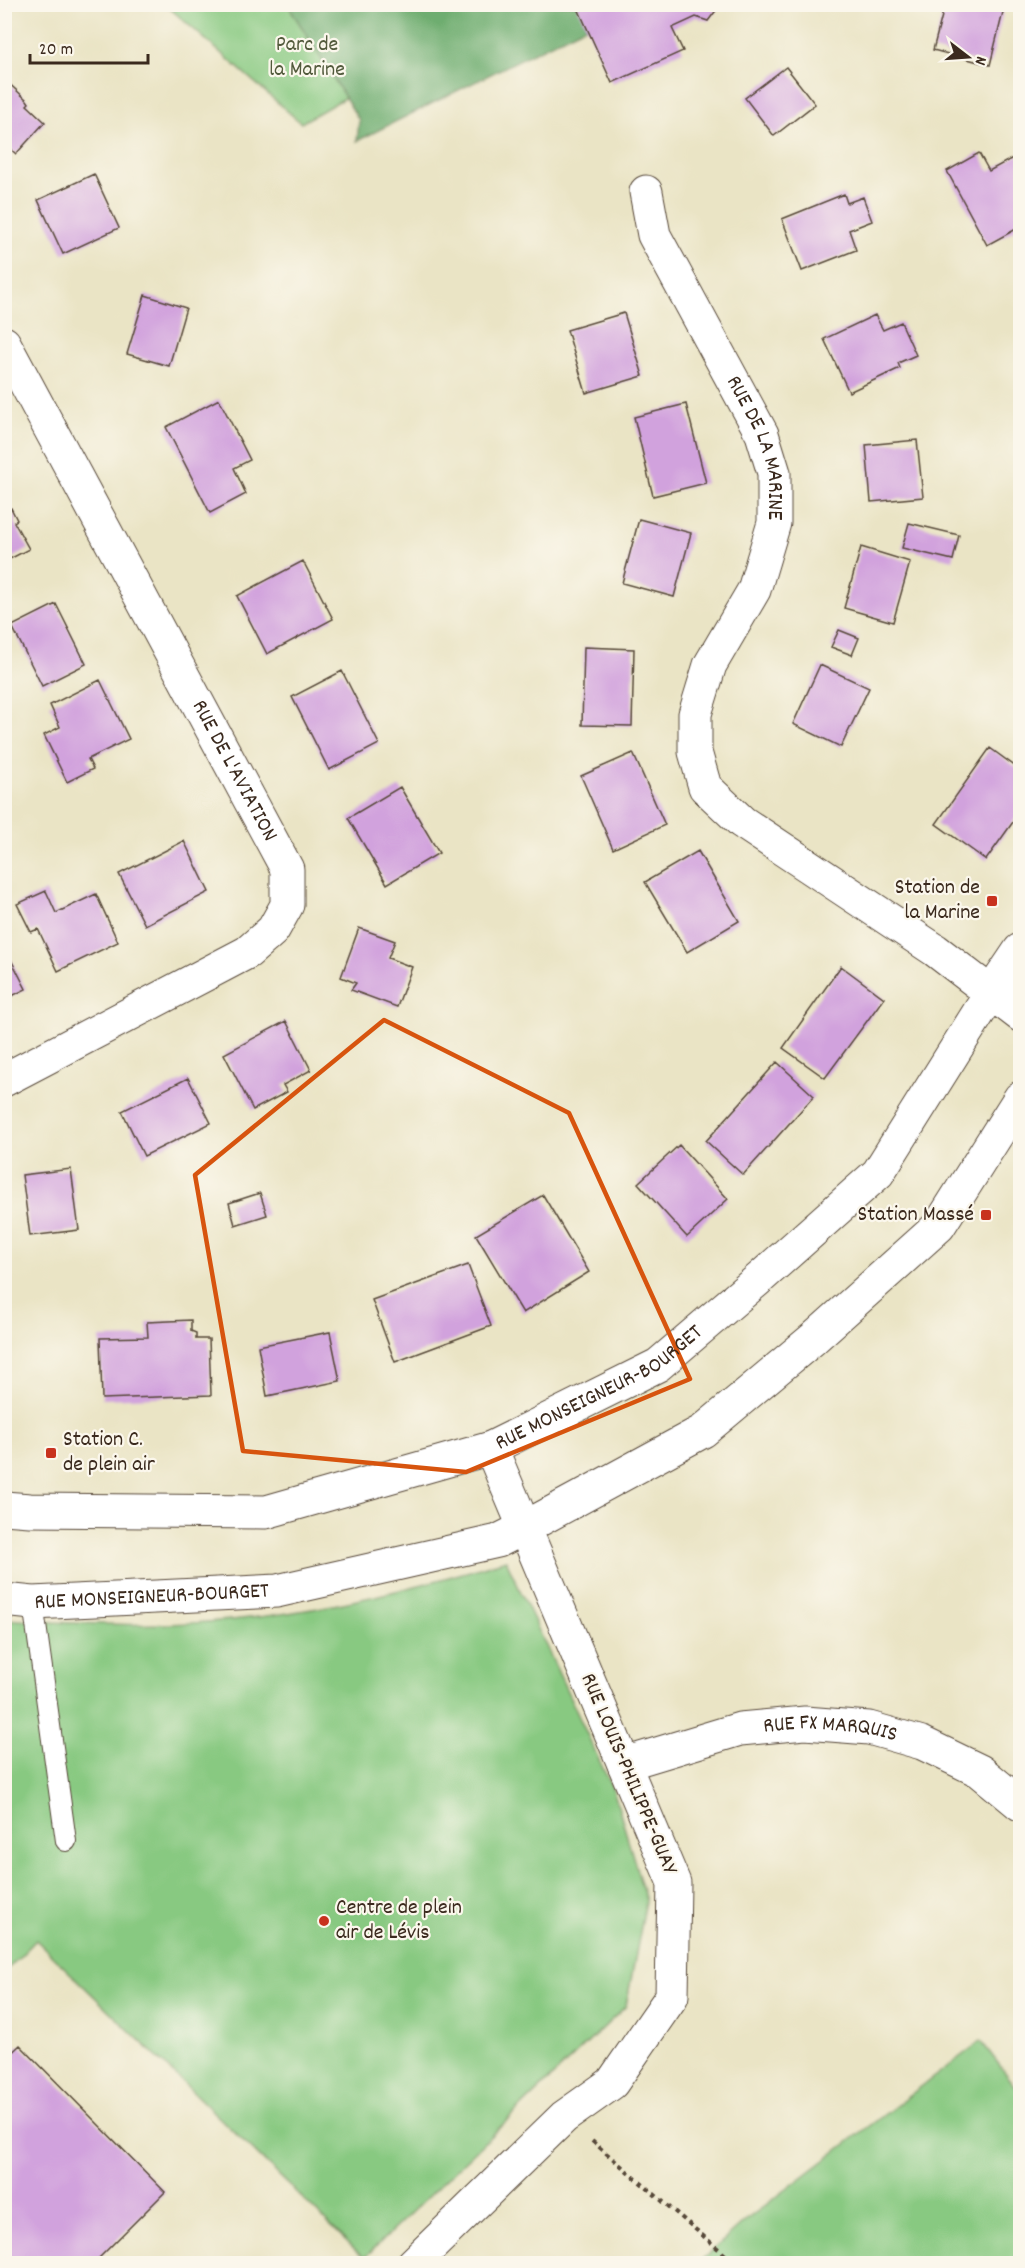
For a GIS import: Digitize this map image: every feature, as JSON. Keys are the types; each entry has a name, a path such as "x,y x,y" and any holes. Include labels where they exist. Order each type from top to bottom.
{"street":[{"name":"RUE DE LA MARINE","path":"646,192 654,235 762,434 774,473 774,523 754,590 710,665 695,714 695,752 705,788 742,822 935,950 1020,1015"},
{"name":"RUE DE L'AVIATION","path":"4,343 287,869 287,905 273,930 248,952 4,1080"},
{"name":"RUE MONSEIGNEUR-BOURGET","path":"4,1508 266,1512 491,1448 658,1365 878,1173 1020,950"},
{"name":"RUE MONSEIGNEUR-BOURGET","path":"19,1601 277,1592 498,1540 524,1528 703,1431 813,1339 939,1226 1020,1098"},
{"name":"RUE LOUIS-PHILIPPE-GUAY","path":"413,2264 564,2117 612,2083 672,1996 674,1883 491,1448"},
{"name":"RUE FX MARQUIS","path":"624,1764 740,1729 805,1723 869,1728 922,1743 980,1771 1020,1804"}],"lane":[{"path":"19,1601 66,1841"}],"path":[{"path":"564,2117 736,2264"}],"highlighted area":[{"path":"384,1020 569,1113 690,1379 466,1472 243,1451 195,1175"}],"green space":[{"name":"Parc de la Marine","path":"166,5 506,5 301,123"},
{"path":"288,5 629,5 357,141 359,120"},
{"name":"Centre de plein air de Lévis","path":"506,1560 614,1792 646,1901 626,2006 364,2258 36,1940 5,1972 5,1619 68,1623 163,1624 259,1617 384,1594"},
{"path":"981,2041 1020,2092 1020,2263 698,2263 750,2217"}],"building":[{"path":"576,4 721,4 708,21 696,17 672,28 683,51 612,83"},
{"path":"945,4 1005,4 990,65 933,50"},
{"path":"786,67 815,104 774,136 745,98"},
{"path":"4,79 27,100 29,103 27,105 45,122 16,154 4,143"},
{"path":"979,153 989,171 1020,154 1020,227 987,245 947,171"},
{"path":"94,174 119,228 63,254 38,200"},
{"path":"844,194 847,203 863,197 872,221 849,230 856,250 802,271 782,219"},
{"path":"145,295 186,308 169,366 127,354"},
{"path":"624,313 643,376 586,393 567,330"},
{"path":"875,315 883,330 901,322 916,355 898,363 900,368 849,392 824,339"},
{"path":"219,399 250,460 234,468 246,494 210,513 166,427"},
{"path":"686,404 706,483 653,496 634,417"},
{"path":"917,440 923,497 871,502 866,445"},
{"path":"4,501 9,509 11,508 17,520 14,522 29,549 4,562"},
{"path":"639,519 691,533 674,597 622,583"},
{"path":"909,523 959,535 953,560 902,548"},
{"path":"861,547 910,562 893,622 844,608"},
{"path":"303,561 333,619 267,654 237,596"},
{"path":"56,604 86,664 42,686 12,626"},
{"path":"839,630 859,638 852,655 831,647"},
{"path":"584,647 634,649 632,726 582,725"},
{"path":"820,665 869,688 841,747 793,724"},
{"path":"342,671 379,744 329,770 292,697"},
{"path":"100,680 129,739 88,759 93,769 67,782 44,735 60,727 50,705"},
{"path":"990,748 1020,770 1020,817 1018,815 986,860 936,824"},
{"path":"633,753 665,825 613,849 581,776"},
{"path":"400,787 439,853 387,884 348,818"},
{"path":"184,841 209,892 145,925 119,874"},
{"path":"698,851 739,921 687,952 645,882"},
{"path":"46,891 56,913 96,894 118,942 58,971 38,929 31,932 17,904"},
{"path":"359,928 395,941 388,958 412,967 397,1007 351,990 356,983 341,977"},
{"path":"4,946 26,989 4,1000"},
{"path":"841,966 884,998 825,1078 783,1048"},
{"path":"286,1021 311,1070 283,1085 287,1092 253,1110 224,1054"},
{"path":"777,1062 814,1096 743,1175 706,1141"},
{"path":"188,1078 211,1123 144,1156 122,1111"},
{"path":"679,1145 728,1199 687,1237 638,1183"},
{"path":"71,1169 79,1230 30,1236 22,1175"},
{"path":"260,1193 267,1215 235,1225 229,1203"},
{"path":"543,1195 589,1272 523,1313 476,1235"},
{"path":"468,1265 491,1326 395,1362 372,1300"},
{"path":"191,1320 191,1331 196,1333 196,1339 209,1339 211,1395 102,1399 100,1338 148,1337 147,1322"},
{"path":"330,1332 340,1381 267,1396 258,1346"},
{"path":"20,2045 165,2192 93,2264 4,2264 4,2060"}],"place":[{"name":"Station de la Marine","path":"992,901"},
{"name":"Station Massé","path":"986,1215"},
{"name":"Station C. de plein air","path":"51,1453"},
{"name":"Centre de plein air de Lévis","path":"324,1921"}]}
